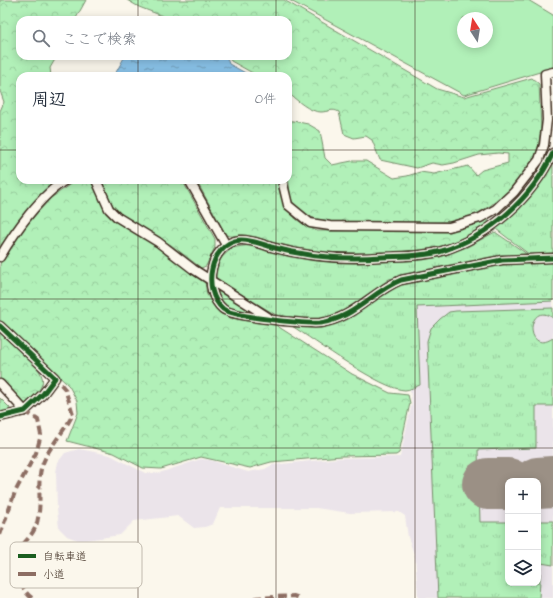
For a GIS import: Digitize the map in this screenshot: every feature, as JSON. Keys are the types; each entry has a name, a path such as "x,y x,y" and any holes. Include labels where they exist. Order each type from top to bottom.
{"street":[{"path":"283,184 288,205 310,224 330,226 449,226 480,218 496,209 514,192 539,160 544,145 546,120 547,84 545,74 553,72"},
{"path":"553,153 544,171 516,205 491,228 468,241 441,251 423,255 360,259 326,257 288,251 253,241 239,240 226,245 215,258 211,268 210,281 212,293 222,309 235,314 270,319 320,323 356,310 389,285 401,280 502,260 553,258"},
{"path":"0,257 14,233 42,201 61,184"},
{"path":"98,184 109,208 117,217 169,249 210,281 270,319"},
{"path":"191,184 226,245"},
{"path":"0,326 55,378 43,394 25,411 0,417"},
{"path":"0,384 25,411"}],"shaded area":[{"path":"553,266 553,598 418,598 415,557 408,537 405,516 399,512 350,513 316,508 220,508 213,524 205,527 194,528 178,516 134,521 120,535 80,541 67,536 59,528 56,472 58,462 65,453 79,449 110,455 145,473 159,473 201,459 210,460 248,472 265,469 272,465 340,458 400,457 412,403 408,377 410,305"}],"green space":[{"path":"0,0 86,0 77,16 16,16 16,60 55,60 50,68 50,72 16,72 16,184 59,184 0,252 0,111 4,102 0,91"},
{"path":"127,0 284,0 437,89 464,97 532,78 539,84 541,129 538,149 531,166 508,191 490,206 473,216 451,222 334,224 317,219 301,212 293,203 291,197 289,184 292,184 292,121 308,124 320,131 325,158 332,165 352,161 366,161 394,178 420,172 434,174 468,166 476,175 482,170 508,163 508,154 498,153 479,155 454,163 443,165 432,163 417,168 380,160 372,140 366,136 354,138 344,134 339,112 334,110 321,112 312,110 292,96 292,72 251,72 231,61 292,60 292,16 163,16 139,7"},
{"path":"289,0 528,0 553,15 553,68 464,95"},
{"path":"553,163 553,254 530,255 496,229 545,176"},
{"path":"70,184 94,184 110,217 162,248 205,282 207,295 220,311 230,318 271,322 352,374 390,393 408,395 410,403 399,453 396,455 342,456 271,462 250,468 201,457 161,469 143,468 114,453 67,441 78,413 77,401 69,386 0,320 0,264 29,222 51,198"},
{"path":"103,184 184,184 215,239 215,247 206,266 201,268 171,245 120,216 112,204"},
{"path":"198,184 278,184 282,199 289,212 300,222 317,231 458,229 487,220 491,222 466,239 452,244 435,249 395,254 354,255 311,252 242,235 226,235"},
{"path":"495,232 527,254 501,256 389,279 350,309 328,317 311,320 276,315 214,278 214,272 221,258 232,248 248,245 316,260 387,261 437,256 467,247"},
{"path":"553,261 553,301 417,307 420,385 408,390 394,388 381,382 331,352 292,326 326,326 342,320 363,309 399,285 502,263"},
{"path":"217,289 256,314 237,310 225,305 218,296"},
{"path":"553,308 553,318 544,314 538,316 533,321 532,328 533,335 537,340 544,342 553,338 553,406 536,406 536,448 478,450 480,522 505,522 505,586 540,586 539,598 438,598 427,341 431,328 449,312"},
{"path":"0,331 34,363 42,378 42,384 39,390 24,405 0,380"},
{"path":"0,398 10,408 9,412 0,413"},
{"path":"541,521 553,521 553,565 541,563"}],"water":[{"path":"123,60 228,60 229,64 244,72 116,72"}],"runway":[{"path":"541,483 553,482"},
{"path":"488,484 505,484"}],"marked path":[{"path":"25,542 36,527 38,518 40,476 43,463 73,414 65,389 55,378"},
{"path":"0,535 15,492 36,453 41,435 38,420 25,411"},
{"path":"23,588 32,598"},
{"path":"254,598 294,596 299,598"}],"cycle path":[{"path":"553,153 534,185 508,213 477,236 442,251 412,256 340,258 298,253 252,241 240,240 230,243 222,249 212,268 211,280 212,291 216,301 223,309 229,312 270,319 320,323 343,316 390,285 401,280 502,260 553,258"},
{"path":"0,326 55,378 43,394 25,411 0,417"}]}
